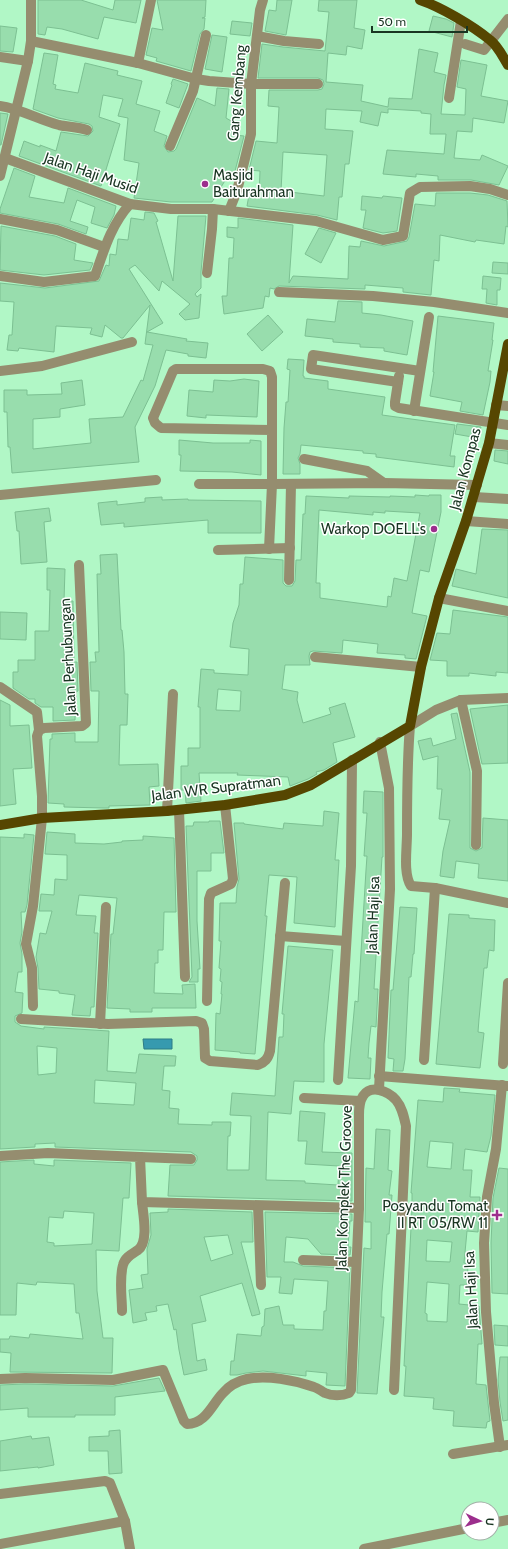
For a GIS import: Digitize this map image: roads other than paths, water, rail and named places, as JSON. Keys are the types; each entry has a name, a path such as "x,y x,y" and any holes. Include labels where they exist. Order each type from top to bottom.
{"main road":[{"path":"426,1 461,21 491,41 508,65"},
{"name":"Jalan Kompas","path":"410,726 421,667 439,598 474,497 489,443 508,344"},
{"name":"Jalan WR Supratman","path":"0,825 42,818 179,810 225,805 285,795 300,790 331,774 380,742 410,726"}],"street":[{"path":"0,176 6,158 28,61 31,41 30,0"},
{"path":"138,63 151,0"},
{"name":"Gang Kembang","path":"229,211 237,191 251,134 252,84 260,10 264,0"},
{"path":"465,44 484,50 508,19"},
{"path":"449,98 461,21"},
{"path":"170,146 193,91 206,35"},
{"path":"257,36 284,41 320,44"},
{"path":"31,41 138,63 196,79 252,84 318,84"},
{"path":"0,57 28,61"},
{"path":"0,106 17,108 28,115 59,125 87,130"},
{"name":"Jalan Haji Musid","path":"6,158 130,204 171,209 213,209 316,221 383,240 403,236 410,193 420,187 470,186 490,189 508,195"},
{"path":"0,276 44,282 95,276 104,246 116,221 130,204"},
{"path":"207,273 213,209"},
{"path":"0,219 57,230 104,246"},
{"path":"279,292 373,296 434,302 508,313"},
{"path":"414,411 429,318"},
{"path":"0,371 42,366 132,342"},
{"path":"398,382 311,369 313,355 420,371"},
{"path":"401,368 395,406 414,411 508,425"},
{"path":"269,549 272,484 272,430 272,378 270,371 263,369 176,369 173,371 153,418 155,423 161,428 272,430"},
{"path":"496,405 508,406"},
{"path":"489,443 508,445"},
{"path":"304,459 367,471 384,483"},
{"path":"0,495 156,480"},
{"path":"199,484 384,483 477,485"},
{"path":"289,580 291,484"},
{"path":"474,497 508,499"},
{"path":"466,521 508,524"},
{"path":"218,550 290,548"},
{"name":"Jalan Perhubungan","path":"39,730 44,728 82,726 86,723 79,565"},
{"path":"439,598 508,611"},
{"path":"315,657 421,667"},
{"path":"0,687 37,712 39,730 37,736 42,796 42,818 33,906 26,944 32,968 32,1006"},
{"path":"167,811 174,694"},
{"name":"Jalan WR Supratman","path":"410,726 436,710 461,700 508,698"},
{"path":"461,700 477,771 476,845"},
{"path":"410,726 407,764 408,881 411,886 435,888 508,903"},
{"name":"Jalan Haji Isa","path":"380,742 389,788 390,889 379,1076 380,1090"},
{"path":"338,1080 351,866 352,760"},
{"path":"207,1001 209,899 211,893 231,884 233,879 225,805"},
{"path":"179,810 185,977"},
{"path":"22,1018 100,1024 196,1021 202,1023 204,1028 205,1058 210,1061 258,1065 264,1062 269,1057 270,1051 285,883"},
{"path":"424,1060 435,888"},
{"path":"100,1024 106,907"},
{"path":"280,936 346,941"},
{"path":"502,1064 508,983"},
{"path":"379,1076 505,1085"},
{"name":"Jalan Haji Isa","path":"504,1446 494,1403 486,1304 484,1243 487,1197 496,1149 505,1085"},
{"path":"380,1090 396,1100 406,1126 394,1390"},
{"name":"Jalan Komplek The Groove","path":"0,1379 25,1378 114,1380 162,1370 165,1374 171,1393 184,1421 187,1424 192,1424 200,1420 208,1413 222,1393 232,1385 261,1377 315,1387 331,1395 349,1393 351,1390 359,1208 360,1102 365,1093 380,1090"},
{"path":"304,1098 360,1102"},
{"path":"0,1156 48,1153 191,1159"},
{"path":"122,1311 123,1264 131,1255 140,1249 144,1241 140,1157"},
{"path":"142,1202 359,1208"},
{"path":"258,1206 261,1285"},
{"path":"304,1260 356,1262"},
{"path":"453,1454 504,1446"},
{"path":"0,1494 105,1481 110,1483 125,1521 130,1549"},
{"path":"0,1544 125,1521"},
{"path":"364,1549 460,1530"}],"water":[{"path":"143,1039 172,1039 172,1049 144,1049"}],"place":[{"name":"Masjid Baiturahman","path":"205,184"},
{"name":"Warkop DOELL's","path":"434,529"},
{"name":"Posyandu Tomat II RT 05/RW 11","path":"497,1215"}]}
